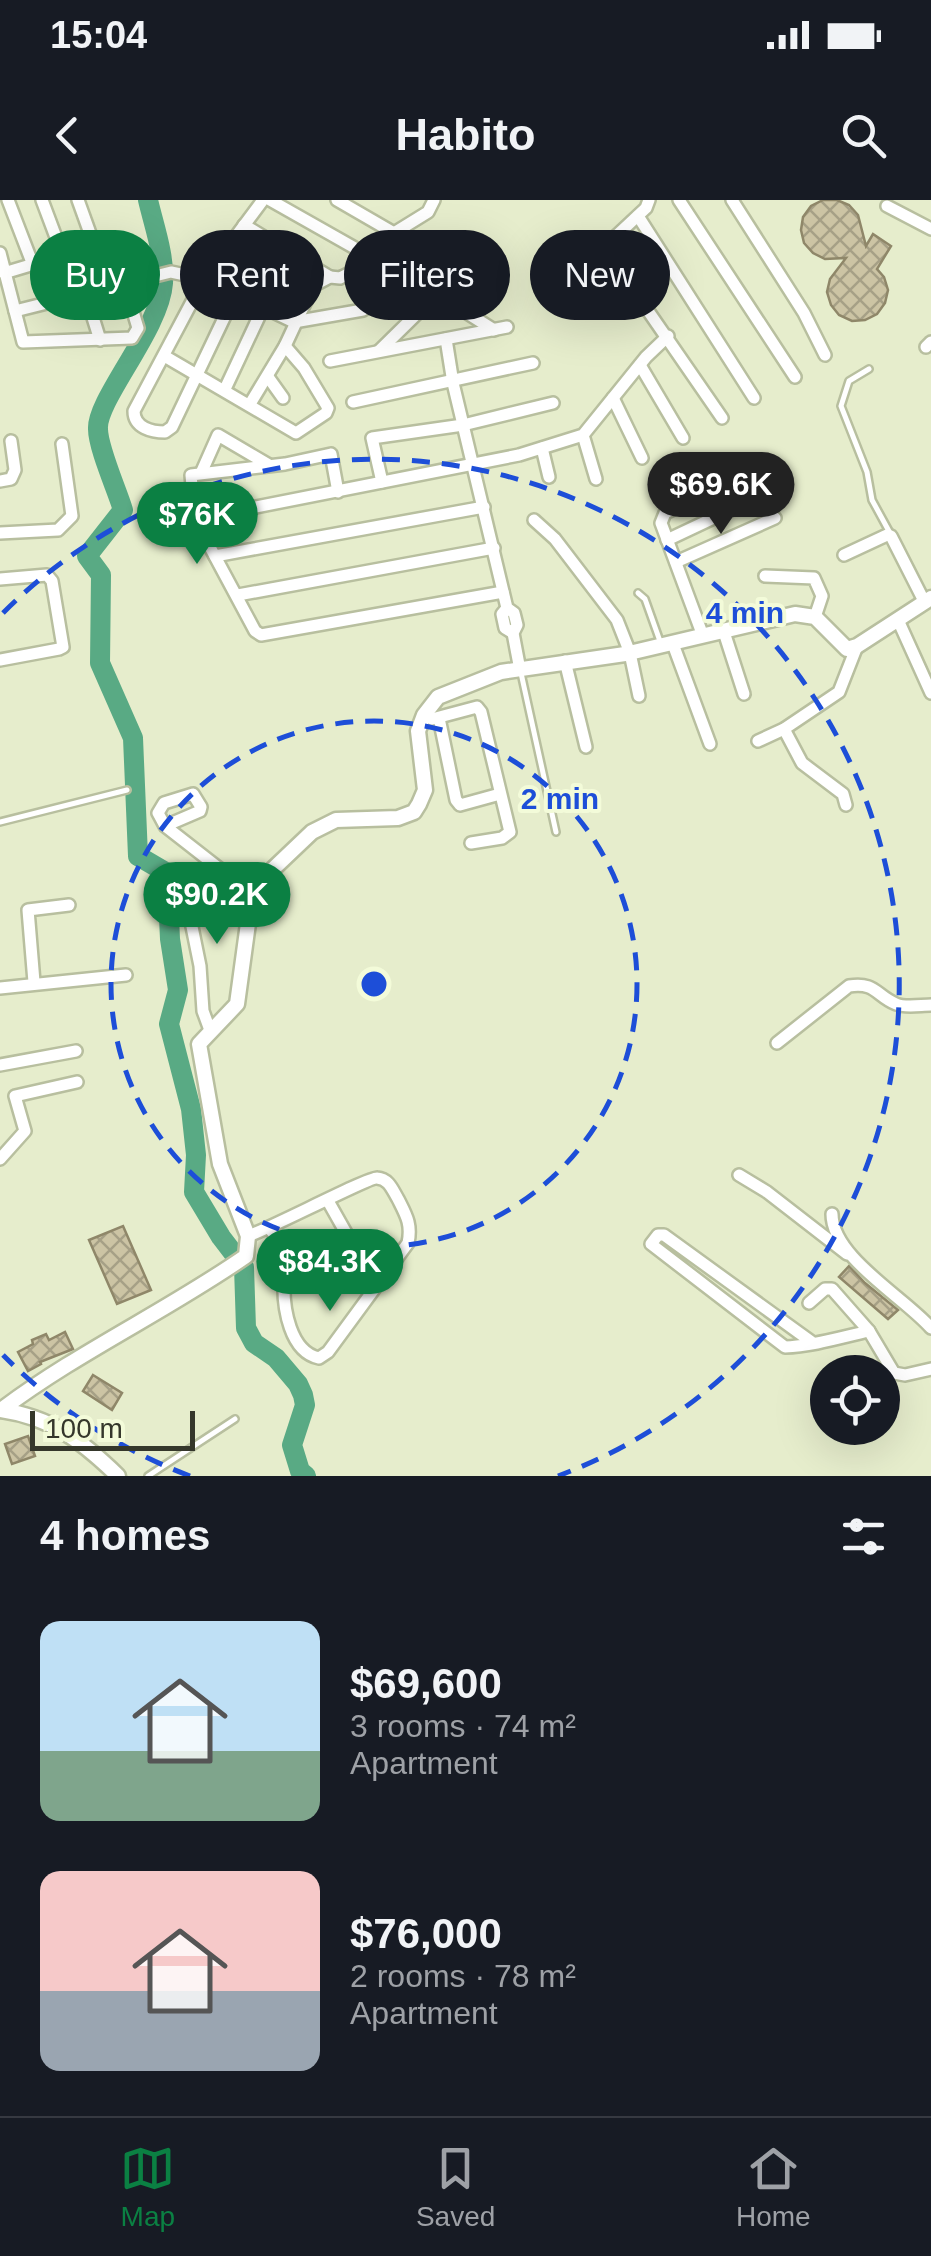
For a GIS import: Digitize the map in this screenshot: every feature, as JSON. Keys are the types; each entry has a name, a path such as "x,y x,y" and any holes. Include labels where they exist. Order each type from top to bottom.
{"street":[{"path":"8,200 30,257"},
{"path":"42,200 53,230"},
{"path":"78,200 88,230"},
{"path":"240,230 266,200 344,243"},
{"path":"337,200 380,230"},
{"path":"402,230 418,220 434,200"},
{"path":"649,200 615,237 613,260 722,418"},
{"path":"732,200 826,355"},
{"path":"683,202 796,376"},
{"path":"887,206 931,230"},
{"path":"638,216 754,398"},
{"path":"244,225 330,277 344,276"},
{"path":"0,253 22,342 132,338 137,331 134,320"},
{"path":"4,274 30,266"},
{"path":"324,280 330,277"},
{"path":"330,361 500,328 438,294 379,351"},
{"path":"15,311 30,307"},
{"path":"290,320 344,313"},
{"path":"93,320 100,340"},
{"path":"184,320 134,412 138,424 151,432 165,432 172,427 223,320"},
{"path":"225,389 257,320"},
{"path":"250,404 285,346 294,322"},
{"path":"195,520 473,465 583,435 668,336"},
{"path":"446,339 503,592 517,625 512,633 520,670"},
{"path":"166,357 296,433 327,411 327,406 285,346"},
{"path":"353,402 533,363"},
{"path":"640,365 683,438"},
{"path":"268,377 283,398"},
{"path":"613,398 642,458"},
{"path":"382,482 372,438 463,425 552,404"},
{"path":"202,471 218,435 269,465"},
{"path":"583,435 596,479"},
{"path":"0,481 11,479 15,470 11,441"},
{"path":"0,534 58,530 66,526 72,516 62,444"},
{"path":"542,448 549,477"},
{"path":"338,492 331,454 191,475 195,520 255,631 261,635 503,592"},
{"path":"671,509 662,482 698,465"},
{"path":"703,636 661,523 666,512 718,488"},
{"path":"667,540 756,498"},
{"path":"214,556 484,507"},
{"path":"676,562 775,518"},
{"path":"534,520 554,539 617,620 630,653 639,696"},
{"path":"1,1410 43,1379 241,1260 248,1236 220,1164 199,1044 238,1004 252,894 312,832 336,820 398,818 414,812 425,790 418,731 432,717 438,697 501,672 630,653 796,614 815,618 847,649 928,599 891,536 844,555"},
{"path":"238,595 494,548"},
{"path":"0,579 48,574 62,636 62,647 58,649 0,660"},
{"path":"765,576 814,578 822,596 815,618"},
{"path":"898,620 931,694"},
{"path":"724,632 744,694"},
{"path":"668,645 710,744"},
{"path":"758,741 784,729 838,692 857,646"},
{"path":"565,661 586,747"},
{"path":"432,717 478,707 481,712 510,832 502,838 471,844"},
{"path":"432,717 460,806 500,794"},
{"path":"784,729 802,763 844,794 846,806"},
{"path":"165,826 252,894"},
{"path":"210,863 188,892 203,1011 210,1030"},
{"path":"34,982 28,910 69,905"},
{"path":"0,988 126,975"},
{"path":"778,1043 848,986 863,984 879,990 897,1006 931,1005"},
{"path":"0,1065 76,1051"},
{"path":"0,1160 25,1131 14,1096 76,1082"},
{"path":"739,1174 850,1256 931,1328"},
{"path":"248,1236 328,1202 370,1178 389,1183 411,1230 408,1242 328,1352 319,1358 302,1349 291,1329 284,1282 287,1263 270,1228"},
{"path":"328,1202 376,1286"},
{"path":"832,1214 832,1227 850,1256"},
{"path":"813,1343 664,1235 658,1234 651,1244 785,1347 813,1343 869,1331"},
{"path":"808,1303 824,1289 832,1289 869,1331 894,1373 905,1375 931,1369"},
{"path":"1,1410 43,1418 95,1454 118,1476"}],"lane":[{"path":"870,369 848,381 841,406 867,472 872,500 891,536"},
{"path":"638,592 668,645"},
{"path":"520,670 556,832"},
{"path":"0,822 128,790"},
{"path":"148,1476 236,1419"}],"building":[{"path":"823,200 849,205 858,215 866,246 873,234 891,246 877,269 888,290 885,303 877,314 865,320 852,321 839,315 827,292 830,279 846,258 825,259 804,243 803,217 811,206"},
{"path":"123,1226 151,1290 117,1304 89,1240"},
{"path":"849,1266 898,1310 888,1319 839,1277"},
{"path":"65,1332 73,1349 28,1371 18,1352 46,1334 49,1340"},
{"path":"93,1375 122,1393 112,1410 83,1391"},
{"path":"28,1436 35,1456 12,1464 5,1444"}],"waterway":[{"path":"148,200 163,283 151,321 107,400 98,429 123,510 87,556 101,575 100,663 133,738 138,856 167,873 170,939 178,990 169,1024 191,1109 196,1155 194,1192 244,1267 246,1328 254,1343 276,1358 303,1395 305,1405 292,1445 300,1471 306,1476"}]}
